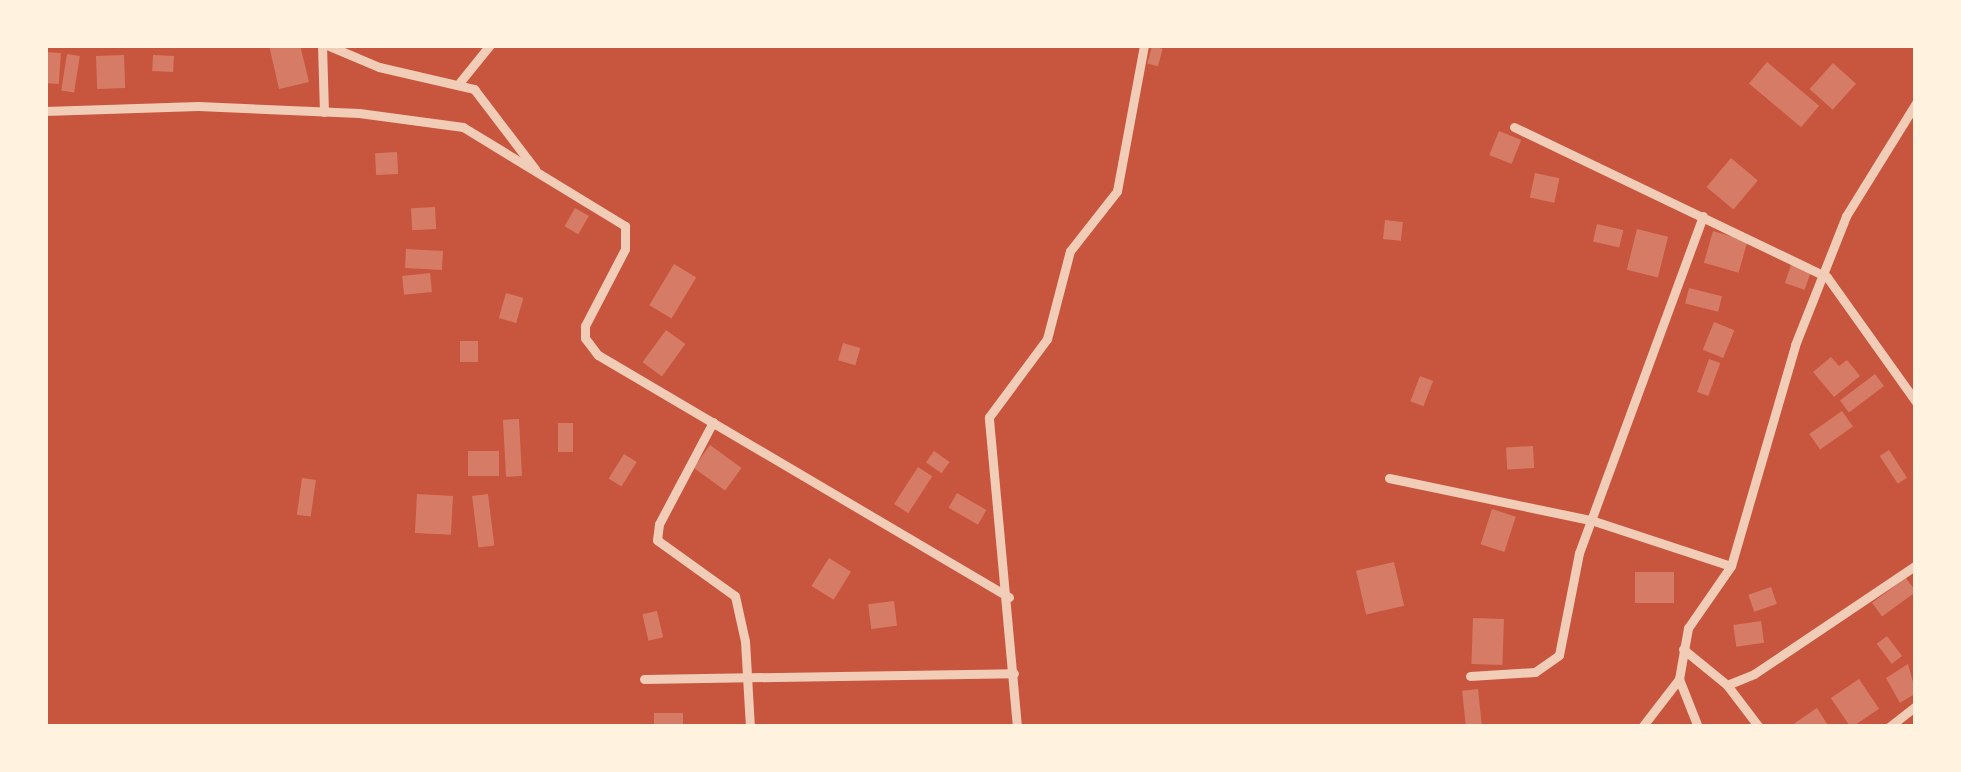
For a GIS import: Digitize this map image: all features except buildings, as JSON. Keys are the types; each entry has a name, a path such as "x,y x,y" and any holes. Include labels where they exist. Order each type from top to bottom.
{"street":[{"path":"324,112 324,45 398,72 460,82 483,99 536,172"},
{"path":"460,82 490,45"},
{"path":"1017,727 1009,597 989,417 1046,339 1070,251 1117,191 1144,45"},
{"path":"1698,727 1679,679 1683,649 1702,601 1731,566 1796,345 1827,276 1846,216 1916,103"},
{"path":"45,111 198,106 452,122 625,226 624,249 585,326 589,347 1009,597"},
{"path":"1514,127 1827,276 1916,402"},
{"path":"1470,676 1550,668 1562,640 1579,553 1594,521 1703,216"},
{"path":"713,422 659,524 657,540 735,596 748,679 750,727"},
{"path":"1389,478 1594,521 1731,566"},
{"path":"1727,685 1754,674 1916,565"},
{"path":"1683,649 1727,685 1758,727"},
{"path":"644,678 1014,674"},
{"path":"1642,727 1679,679"},
{"path":"1889,727 1916,706"}]}
